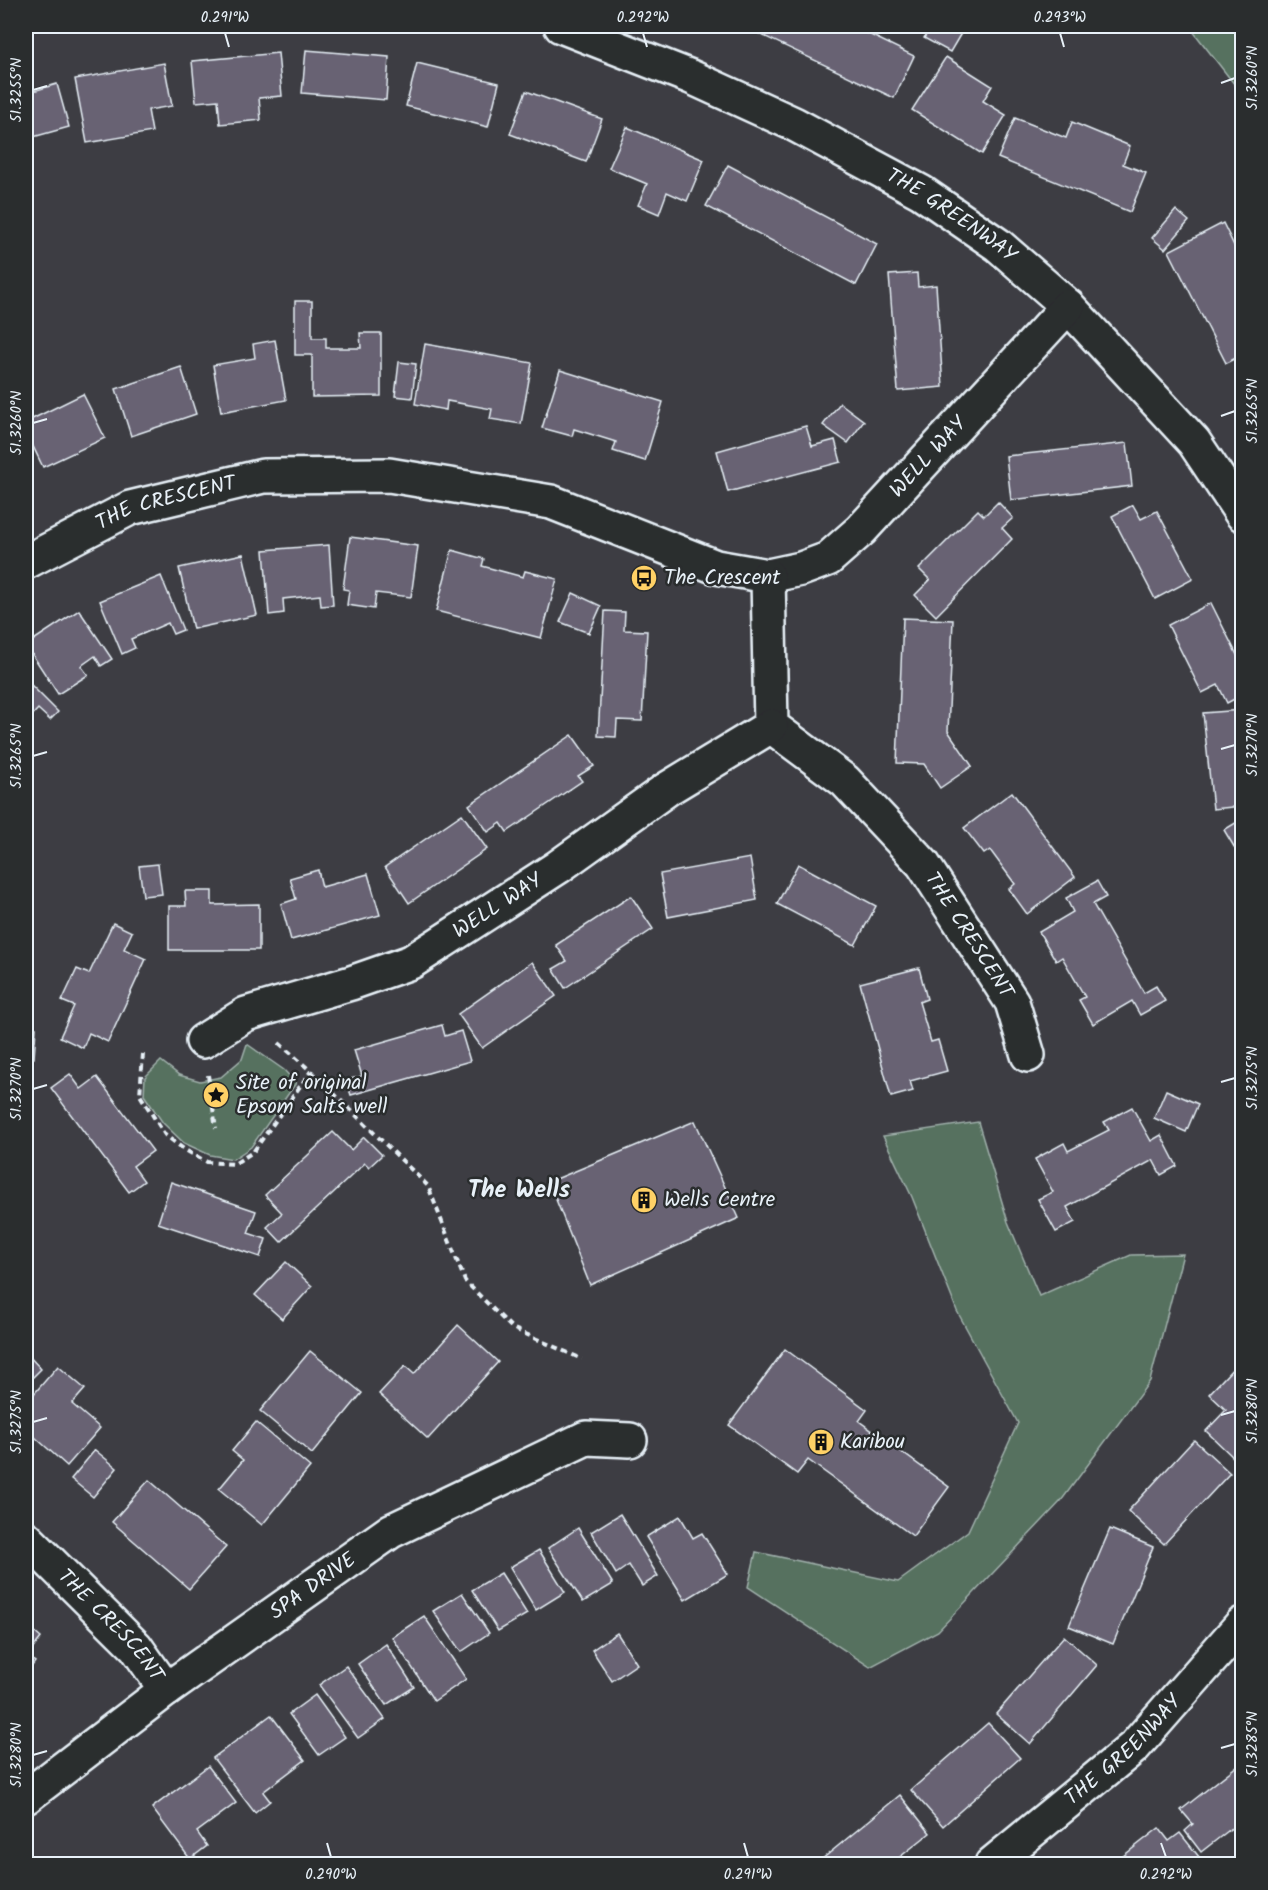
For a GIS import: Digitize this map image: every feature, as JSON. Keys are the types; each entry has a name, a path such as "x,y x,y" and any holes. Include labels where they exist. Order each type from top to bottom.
{"street":[{"name":"THE GREENWAY","path":"571,27 691,77 794,124 921,192 998,245 1068,306 1194,442 1242,514"},
{"name":"WELL WAY","path":"768,576 801,569 828,559 861,530 1068,306"},
{"name":"THE CRESCENT","path":"26,562 130,508 263,476 389,475 551,502 716,567 768,576"},
{"path":"768,576 771,726"},
{"name":"WELL WAY","path":"203,1041 246,1014 351,983 411,962 558,867 667,789 771,726"},
{"name":"THE CRESCENT","path":"771,726 845,781 923,864 1012,1002 1028,1055"},
{"name":"SPA DRIVE","path":"26,1797 166,1690 392,1531 586,1438 630,1440"},
{"name":"THE CRESCENT","path":"26,1538 135,1647 166,1690"},
{"name":"THE GREENWAY","path":"992,1864 1134,1748 1242,1624"}],"path":[{"path":"246,1014 311,1071 428,1186 465,1281 512,1328 582,1359"},
{"path":"203,1041 216,1128"},
{"path":"143,1054 140,1095 165,1135 185,1150 207,1162 234,1164 253,1152 311,1071"}],"green space":[{"path":"1189,26 1242,26 1242,94"},
{"path":"247,1044 284,1070 296,1083 251,1147 233,1159 210,1155 184,1143 163,1123 144,1095 145,1077 161,1061 179,1075 200,1081 221,1077 242,1059"},
{"path":"978,1122 1008,1222 1039,1296 1131,1255 1183,1254 1150,1381 1061,1501 938,1631 870,1667 748,1587 756,1552 898,1582 968,1531 1018,1423 957,1311 912,1197 883,1136"}],"building":[{"path":"743,26 855,26 914,56 894,98"},
{"path":"931,26 955,26 963,30 950,52 924,38"},
{"path":"306,50 389,57 386,100 302,93"},
{"path":"278,53 282,96 259,98 261,120 220,124 218,100 196,102 192,61"},
{"path":"946,57 992,86 983,101 1006,115 982,154 912,110"},
{"path":"164,63 172,106 148,110 152,132 87,143 75,79"},
{"path":"417,63 499,83 488,127 406,106"},
{"path":"57,84 69,127 26,139 26,93"},
{"path":"526,91 602,119 586,162 510,134"},
{"path":"1015,118 1066,138 1072,122 1130,146 1123,164 1146,173 1130,212 998,158"},
{"path":"627,127 704,160 687,201 667,192 659,214 638,205 647,184 609,168"},
{"path":"728,165 877,244 856,285 706,206"},
{"path":"1176,210 1189,221 1165,249 1152,238"},
{"path":"1223,223 1242,262 1242,281 1237,284 1242,295 1242,355 1226,363 1169,251"},
{"path":"917,273 918,287 936,285 943,387 898,391 889,275"},
{"path":"295,301 312,301 312,338 326,338 326,348 361,348 360,333 381,333 381,396 312,397 312,355 295,355"},
{"path":"275,340 286,400 221,412 213,365 255,358 253,344"},
{"path":"425,344 532,363 521,424 490,419 492,409 447,401 446,410 415,404"},
{"path":"399,362 416,364 412,398 395,396"},
{"path":"181,367 196,414 131,436 116,389"},
{"path":"560,370 663,402 645,461 613,451 616,442 574,429 572,436 542,428"},
{"path":"1242,375 1242,389 1236,379"},
{"path":"83,394 105,438 43,467 26,432 26,422"},
{"path":"840,403 864,421 848,443 823,425"},
{"path":"806,426 812,446 835,440 841,462 728,492 717,451"},
{"path":"1127,443 1132,486 1011,500 1006,456"},
{"path":"998,502 1013,518 1002,528 1012,539 936,616 915,595 930,580 919,569 978,510 984,516"},
{"path":"1133,505 1141,519 1157,511 1193,579 1155,599 1112,516"},
{"path":"350,537 418,546 411,597 376,593 374,609 347,605 349,590 343,589"},
{"path":"329,545 333,605 321,606 320,595 283,599 284,613 269,615 264,550"},
{"path":"452,550 484,559 482,566 523,577 525,571 557,579 541,638 436,611"},
{"path":"243,554 257,615 193,629 179,568"},
{"path":"161,576 183,630 173,634 168,623 131,639 135,648 122,654 100,601"},
{"path":"573,593 601,606 589,633 560,622"},
{"path":"1211,603 1242,665 1242,695 1227,703 1218,685 1202,693 1168,625"},
{"path":"79,610 112,659 101,666 95,656 81,666 88,675 58,694 26,645"},
{"path":"605,611 625,612 624,630 647,631 642,721 617,720 616,737 598,736"},
{"path":"903,618 953,620 948,731 972,766 940,788 924,764 897,763"},
{"path":"26,680 58,712 50,720 38,709 26,722"},
{"path":"1242,710 1242,806 1213,809 1203,713"},
{"path":"572,735 594,766 578,776 582,781 507,832 501,823 488,832 469,805"},
{"path":"1012,792 1075,877 1027,914 1009,889 1015,884 990,850 984,854 964,828"},
{"path":"462,814 487,849 409,903 385,867"},
{"path":"1242,819 1242,860 1224,830"},
{"path":"750,858 757,900 668,917 660,874"},
{"path":"158,864 162,894 143,896 139,866"},
{"path":"798,864 876,906 855,945 777,904"},
{"path":"318,870 322,887 368,874 380,915 291,940 281,904 296,899 290,878"},
{"path":"1097,881 1106,897 1093,904 1144,993 1156,986 1165,1001 1140,1015 1132,1001 1093,1024 1079,1000 1085,997 1062,957 1056,961 1039,932 1073,912 1066,898"},
{"path":"185,891 212,891 212,905 259,904 259,950 169,950 169,906 186,906"},
{"path":"631,896 653,929 565,988 553,969 567,961 556,945"},
{"path":"113,923 132,932 124,949 146,959 108,1042 89,1033 83,1048 60,1037 74,1006 62,1001 77,969 89,974"},
{"path":"532,962 556,996 482,1048 458,1014"},
{"path":"919,968 927,999 919,1002 931,1042 938,1040 947,1071 910,1081 913,1091 891,1097 860,983"},
{"path":"442,1025 445,1036 461,1031 470,1061 351,1095 346,1080 362,1076 354,1050"},
{"path":"26,1027 36,1028 34,1058 26,1058"},
{"path":"70,1074 81,1089 97,1077 153,1151 133,1166 144,1181 129,1192 51,1088"},
{"path":"1166,1090 1198,1104 1186,1132 1154,1118"},
{"path":"1132,1107 1151,1141 1161,1135 1177,1166 1161,1175 1153,1160 1067,1207 1075,1222 1056,1232 1038,1199 1053,1192 1035,1159 1064,1143 1068,1151 1109,1130 1104,1122"},
{"name":"Wells Centre","path":"695,1121 739,1218 590,1285 549,1182"},
{"path":"333,1132 351,1150 364,1137 382,1155 369,1167 365,1163 281,1242 267,1227 282,1213 265,1195"},
{"path":"171,1182 256,1211 248,1233 266,1239 260,1257 158,1223"},
{"path":"286,1262 312,1286 282,1319 255,1295"},
{"path":"458,1325 498,1362 428,1439 379,1394 405,1366 414,1374"},
{"name":"Karibou","path":"785,1349 867,1410 859,1421 949,1487 913,1536 808,1460 797,1474 729,1425"},
{"path":"310,1351 362,1393 312,1454 260,1411"},
{"path":"26,1353 41,1369 26,1384"},
{"path":"1239,1362 1242,1366 1242,1457 1238,1462 1206,1431 1226,1410 1209,1394"},
{"path":"58,1366 85,1389 72,1404 100,1428 67,1466 26,1429 26,1403"},
{"path":"256,1422 310,1467 262,1525 219,1489 243,1460 232,1451"},
{"path":"1194,1440 1230,1473 1164,1544 1128,1511"},
{"path":"95,1450 117,1468 93,1497 71,1479"},
{"path":"149,1480 226,1547 189,1589 112,1522"},
{"path":"620,1514 658,1576 642,1586 629,1565 616,1574 591,1532"},
{"path":"680,1516 693,1538 702,1533 728,1574 685,1600 646,1537"},
{"path":"578,1528 613,1584 583,1602 548,1548"},
{"path":"1110,1529 1153,1547 1113,1644 1069,1626"},
{"path":"539,1550 565,1592 536,1610 510,1567"},
{"path":"501,1573 527,1614 498,1631 472,1590"},
{"path":"462,1593 489,1633 461,1652 433,1611"},
{"path":"424,1616 466,1679 434,1701 392,1637"},
{"path":"26,1625 41,1638 27,1656 35,1662 26,1674"},
{"path":"617,1633 637,1664 612,1681 592,1650"},
{"path":"1064,1636 1097,1665 1030,1744 996,1714"},
{"path":"386,1644 414,1687 386,1705 358,1664"},
{"path":"346,1666 385,1719 358,1738 319,1685"},
{"path":"315,1695 345,1737 319,1755 289,1714"},
{"path":"271,1715 305,1760 263,1792 270,1801 255,1813 213,1758"},
{"path":"988,1723 1020,1758 943,1826 911,1790"},
{"path":"1242,1762 1242,1820 1201,1852 1185,1831 1193,1824 1181,1810"},
{"path":"208,1766 236,1803 197,1832 207,1846 190,1859 152,1808"},
{"path":"900,1795 930,1833 891,1864 825,1864 821,1860"},
{"path":"1159,1828 1169,1841 1180,1833 1200,1858 1191,1864 1113,1864"}],"place":[{"name":"The Crescent","path":"644,578"},
{"name":"Site of original Epsom Salts well","path":"216,1095"},
{"name":"Wells Centre","path":"644,1200"},
{"name":"Karibou","path":"821,1442"}],"district":[{"name":"The Wells","path":"519,1190"}]}
